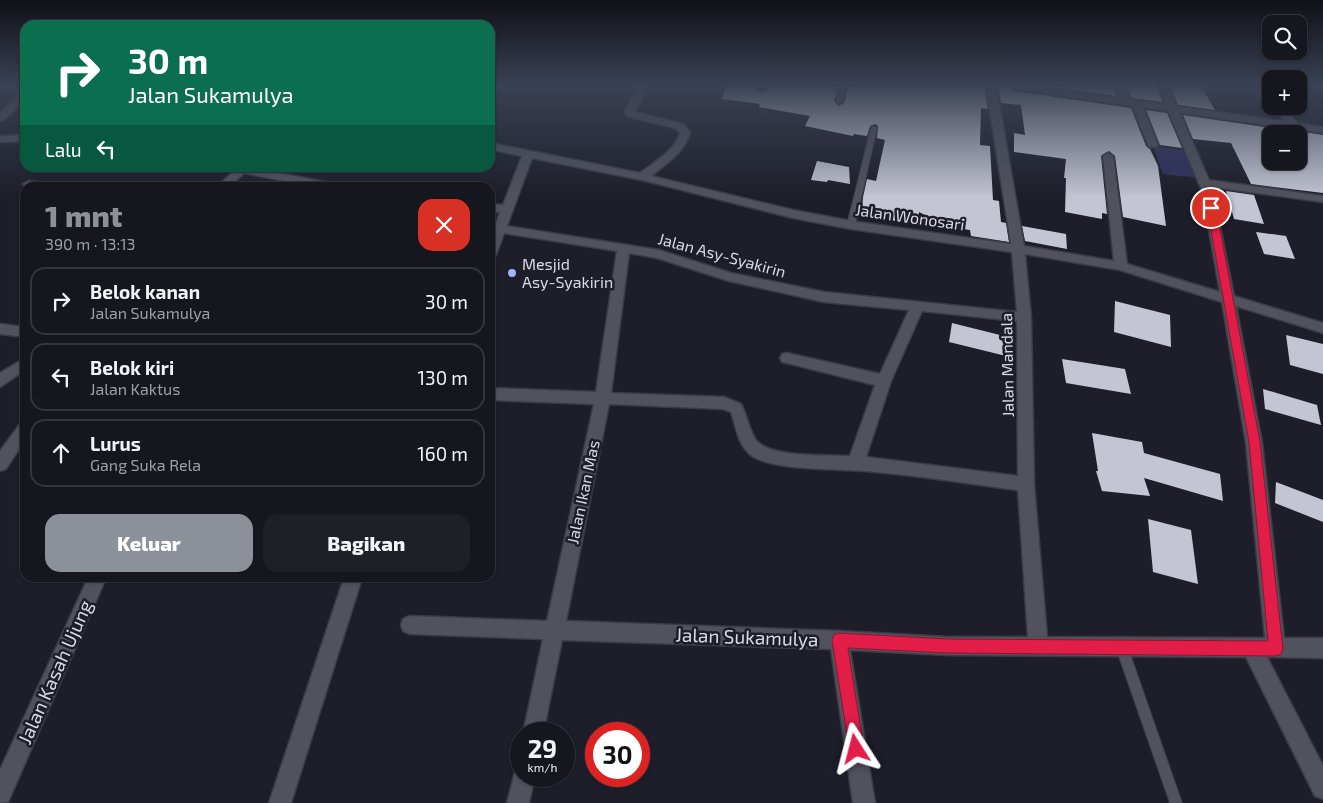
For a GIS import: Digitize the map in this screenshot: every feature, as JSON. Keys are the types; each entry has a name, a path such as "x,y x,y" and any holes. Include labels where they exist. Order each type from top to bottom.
{"street":[{"path":"642,177 675,150 686,136 679,126 669,123"},
{"name":"Jalan Mandala","path":"997,123 1018,249 1024,316 1026,484 1038,646"},
{"path":"1141,123 1152,145"},
{"path":"1178,123 1208,191 1228,298 1254,442 1276,649"},
{"path":"1307,128 1323,130"},
{"path":"0,139 20,138"},
{"name":"Jalan Wonosari","path":"495,147 642,177 793,214 850,225 1121,266 1323,328"},
{"path":"495,242 528,154"},
{"path":"1108,156 1121,266"},
{"path":"228,182 239,172"},
{"path":"263,172 312,182"},
{"path":"1204,183 1323,199"},
{"path":"495,208 508,209"},
{"name":"Jalan Asy-Syakirin","path":"500,229 659,254 728,277 824,297 1024,316"},
{"name":"Jalan Ikan Mas","path":"536,722 603,398 624,248"},
{"path":"856,464 884,381 918,306"},
{"path":"0,329 20,331"},
{"path":"787,358 884,381"},
{"path":"0,381 20,369"},
{"path":"495,394 732,405 739,413 746,438 760,453 781,457 1026,484"},
{"path":"0,464 20,435"},
{"name":"Jalan Kasah Ujung","path":"0,794 95,582"},
{"path":"280,803 352,582"},
{"name":"Jalan Sukamulya","path":"410,624 555,631 839,640 948,646 1323,648"},
{"path":"839,640 864,803"},
{"path":"1252,649 1323,788"},
{"path":"518,803 522,787"}],"lane":[{"path":"850,225 874,128"},
{"path":"1122,648 1176,803"}],"shaded area":[{"path":"1153,146 1186,150 1199,178 1163,174"}],"building":[{"path":"806,123 981,123 980,145 990,146 993,200 999,201 1001,222 1006,223 1009,242 971,236 970,230 949,227 919,212 918,224 868,217 870,210 862,209 863,197 867,179 876,181 885,140 877,138 878,126 875,124 870,126 867,136 854,134 853,136 805,126"},
{"path":"1023,123 1137,123 1146,146 1150,149 1158,166 1166,226 1123,217 1115,156 1109,151 1101,156 1107,214 1102,213 1102,219 1065,212 1066,178 1064,178 1066,159 1014,152 1014,133 1025,135"},
{"path":"1151,123 1171,123 1182,148 1160,145"},
{"path":"1187,123 1240,123 1262,127 1262,170 1307,170 1307,132 1323,135 1323,193 1251,184 1231,143 1193,139"},
{"path":"817,161 849,167 850,184 828,180 827,182 811,180"},
{"path":"1226,191 1254,195 1264,224 1234,219"},
{"path":"1022,226 1066,234 1067,249 1025,241"},
{"path":"1256,232 1286,236 1295,259 1264,254"},
{"path":"1115,301 1170,315 1171,347 1114,332"},
{"path":"952,323 1008,337 1006,356 949,342"},
{"path":"1286,335 1323,344 1323,374 1290,365"},
{"path":"1062,359 1125,369 1131,394 1066,383"},
{"path":"1263,389 1317,405 1321,425 1265,409"},
{"path":"1092,433 1142,442 1144,453 1220,474 1223,501 1144,478 1150,496 1102,491 1096,471 1098,471"},
{"path":"1276,482 1323,500 1323,522 1275,503"},
{"path":"1148,519 1191,530 1198,584 1153,572"}],"place":[{"name":"Mesjid Asy-Syakirin","path":"512,273"}],"route":[{"path":"856,749 839,640 948,646 1276,649 1254,442 1211,208"}]}
